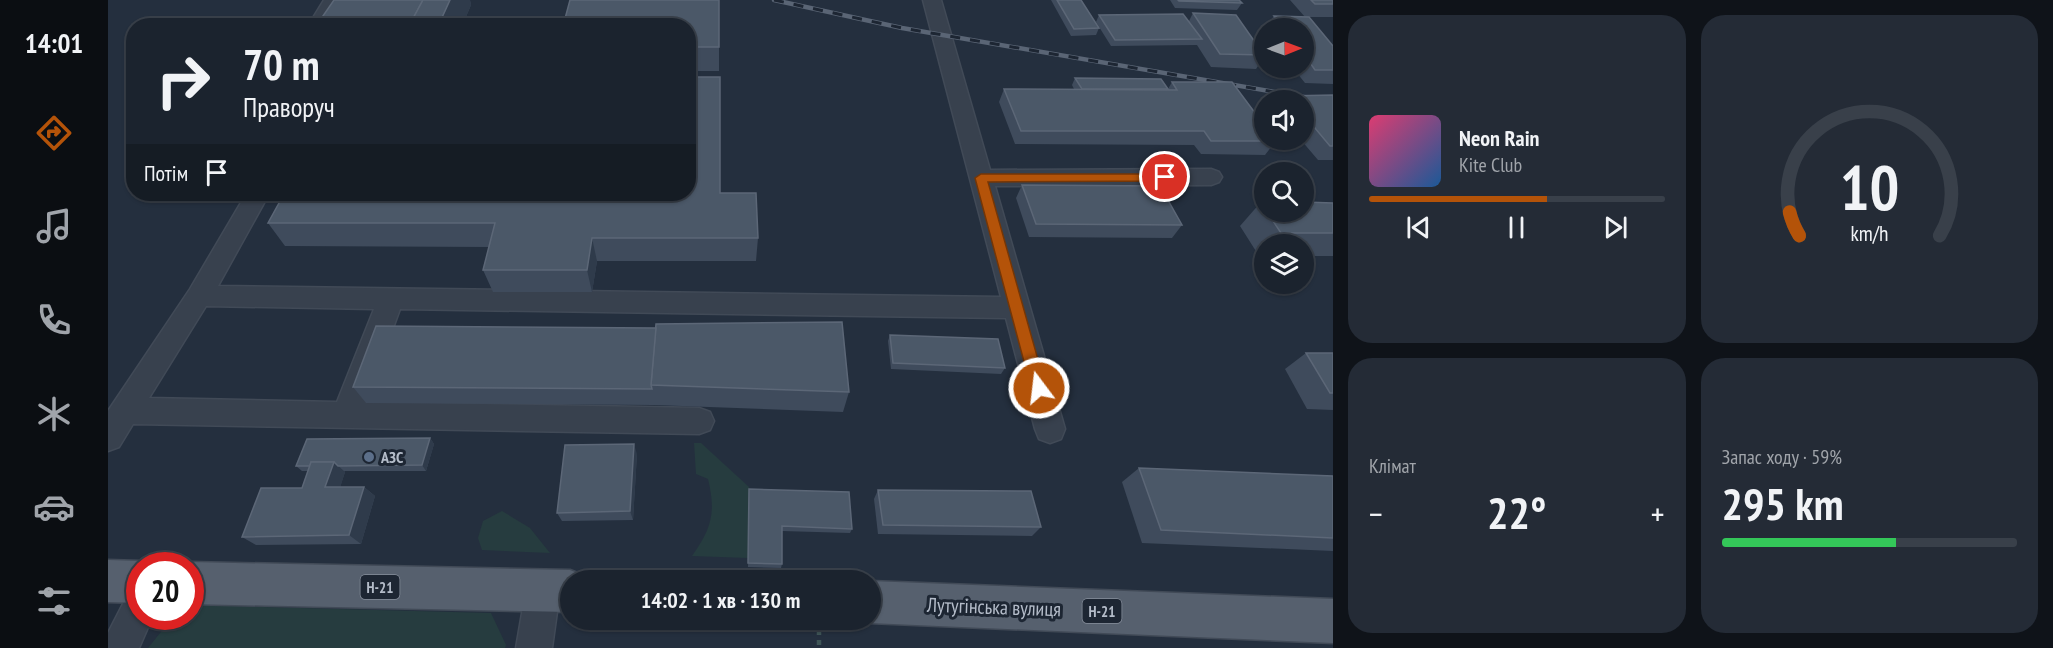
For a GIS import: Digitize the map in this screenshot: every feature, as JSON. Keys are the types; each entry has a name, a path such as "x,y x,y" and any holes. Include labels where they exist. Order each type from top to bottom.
{"main road":[{"path":"108,582 126,582"},
{"name":"Н-21","path":"204,583 557,590"},
{"name":"Лутугінська вулиця","path":"881,602 1333,621"}],"street":[{"path":"322,18 333,0"},
{"path":"932,0 1050,429"},
{"path":"981,178 1211,177"},
{"path":"108,437 199,296 253,201"},
{"path":"199,296 1017,308"},
{"path":"346,415 391,299"},
{"path":"125,411 699,421"},
{"path":"534,648 557,590"},
{"path":"120,648 129,630"}],"path":[{"path":"819,630 819,648"}],"green space":[{"path":"694,443 701,443 749,487 748,558 692,556 708,528 712,510 708,479 696,474"},
{"path":"502,511 530,528 550,553 482,550 478,538 483,521"},
{"path":"204,605 491,613 506,645 505,648 148,648 163,630 204,630"}],"building":[{"path":"334,0 423,0 413,18 322,18"},
{"path":"423,0 450,0 442,18 413,18"},
{"path":"570,0 719,0 719,47 696,47 696,18 565,18"},
{"path":"1057,0 1081,0 1099,28 1074,29"},
{"path":"1239,0 1242,3 1179,1"},
{"path":"1311,0 1333,0 1333,4 1315,4"},
{"path":"1193,13 1236,15 1254,41 1254,55 1220,54"},
{"path":"1183,14 1202,39 1115,40 1099,15"},
{"path":"1274,16 1310,18 1276,18"},
{"path":"1314,23 1333,46 1333,70 1315,70"},
{"path":"696,77 720,77 720,193 756,193 758,238 592,238 587,270 483,270 495,223 268,223 280,201 696,201"},
{"path":"1075,78 1161,79 1168,89 1082,89"},
{"path":"1172,82 1232,82 1254,112 1254,141 1211,141 1204,131 1021,131 1004,89 1177,90"},
{"path":"1314,95 1333,95 1333,146 1330,146 1314,127"},
{"path":"1022,185 1160,186 1182,225 1036,224"},
{"path":"1314,202 1333,203 1333,233 1281,233 1274,222 1314,222"},
{"path":"842,322 849,392 651,385 656,324"},
{"path":"376,326 656,328 652,389 353,387"},
{"path":"890,335 998,339 1005,368 893,363"},
{"path":"1306,353 1333,353 1333,393 1330,393"},
{"name":"АЗС","path":"430,438 422,465 338,466 334,462 311,462 310,466 296,466 307,439"},
{"path":"634,444 630,511 557,513 565,445"},
{"path":"311,462 334,462 325,487 364,487 349,535 242,537 261,488 302,488"},
{"path":"1139,468 1333,476 1333,538 1161,530"},
{"path":"749,489 849,492 852,529 782,526 782,564 748,563"},
{"path":"878,490 1031,491 1041,527 883,525"}],"railway":[{"path":"774,0 902,28 1333,102"}],"place":[{"name":"АЗС","path":"369,457"}],"route":[{"path":"1039,388 981,178 1165,177"}]}
